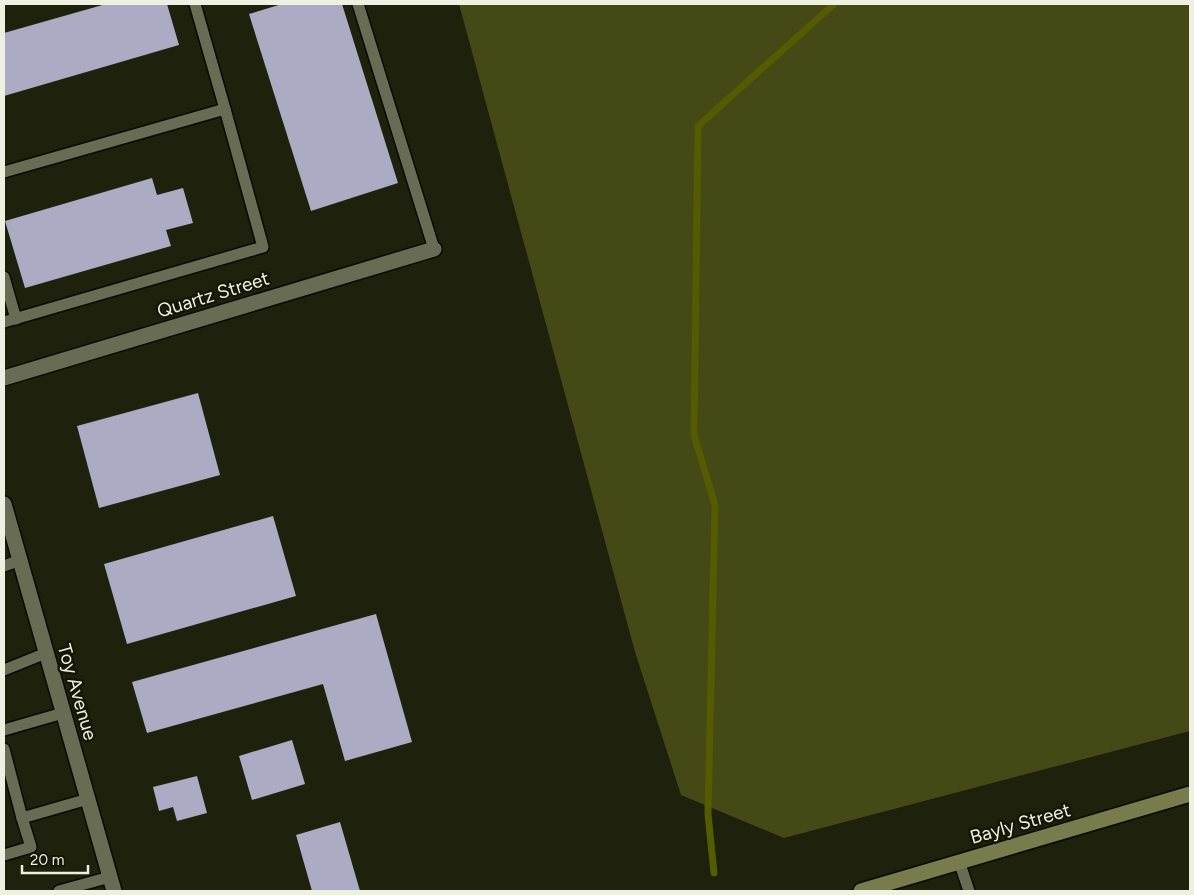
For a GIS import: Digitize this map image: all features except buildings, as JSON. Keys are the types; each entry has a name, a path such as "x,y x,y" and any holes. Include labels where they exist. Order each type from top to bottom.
{"main road":[{"name":"Bayly Street","path":"861,891 1190,794"}],"street":[{"name":"Quartz Street","path":"4,378 434,249"},
{"name":"Toy Avenue","path":"4,504 7,527 20,560 112,884"}],"lane":[{"path":"4,322 263,248 196,4"},
{"path":"358,4 434,249"},
{"path":"4,172 225,109"},
{"path":"4,277 16,319"},
{"path":"4,566 20,560"},
{"path":"4,670 46,653"},
{"path":"4,730 63,713"},
{"path":"4,749 31,848 4,855"},
{"path":"22,818 88,799"},
{"path":"959,862 968,891"},
{"path":"59,891 112,884"}],"green space":[{"path":"459,4 1190,4 1190,731 784,838 681,795 635,652"}],"waterway":[{"path":"714,873 708,814 715,505 694,435 698,126 834,4"}]}
